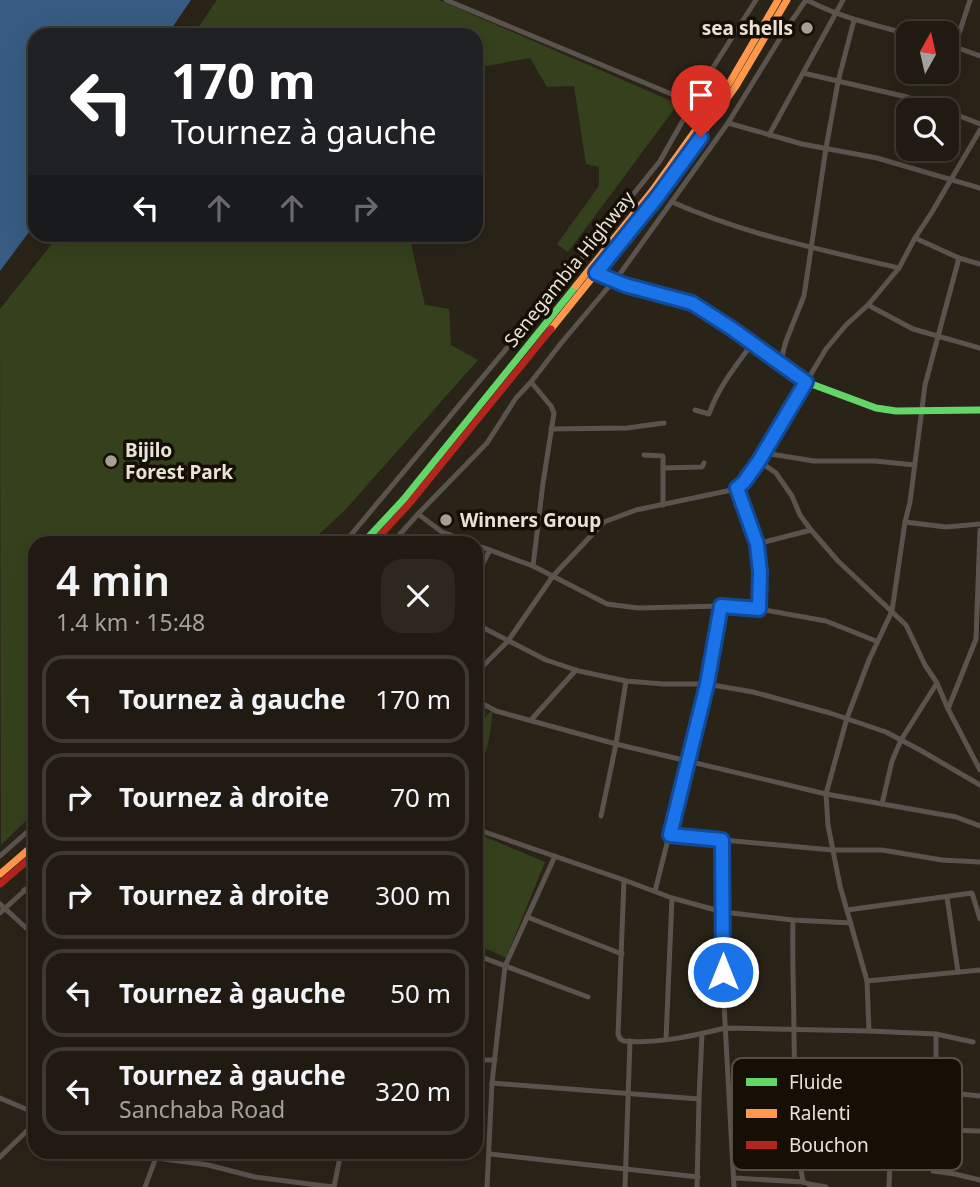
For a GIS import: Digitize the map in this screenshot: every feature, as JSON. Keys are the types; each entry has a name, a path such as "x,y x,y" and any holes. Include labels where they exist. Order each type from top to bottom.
{"main road":[{"name":"Senegambia Highway","path":"370,536 404,499 652,191 730,82 778,0"},
{"name":"Senegambia Highway","path":"380,536 409,504 658,196 736,86 787,0"},
{"path":"596,273 647,292 692,303 806,382 876,408 896,411 980,410"},
{"path":"0,874 28,850"},
{"path":"0,884 28,860"}],"street":[{"path":"446,0 693,103 709,113"},
{"path":"350,536 660,161 712,69 756,0"},
{"path":"398,536 487,443 516,398 622,271 728,123 807,0 854,20 896,31"},
{"path":"769,135 843,0"},
{"path":"959,34 970,0"},
{"path":"779,364 804,296 826,148 838,82 854,20"},
{"path":"959,48 980,56"},
{"path":"803,73 910,98"},
{"path":"959,116 980,124"},
{"path":"728,123 769,135 877,158 980,188"},
{"path":"483,666 508,641 553,576 604,522 636,510 737,488 744,482 826,349 899,268 980,130"},
{"path":"672,202 696,213 780,241 899,268"},
{"path":"915,238 959,258 980,264"},
{"path":"869,1031 867,981 839,886 825,794 847,718 876,641 892,611 925,385 959,258"},
{"path":"868,305 912,329 980,348"},
{"path":"695,411 709,414 718,393 751,345"},
{"path":"531,382 554,413 534,566"},
{"path":"551,429 628,428 664,423"},
{"path":"764,453 814,461 875,461 915,466"},
{"path":"644,455 663,456 663,505"},
{"path":"759,461 776,473 792,496 800,515 838,561 906,625 980,770"},
{"path":"663,468 702,467 704,463"},
{"path":"737,488 757,544 760,572 759,609"},
{"path":"418,514 442,532 453,536"},
{"path":"905,522 946,527 980,527 978,639 948,709"},
{"path":"757,544 811,530"},
{"path":"483,548 534,566 607,604 638,608 721,606 759,609 826,621 876,641"},
{"path":"483,563 490,550"},
{"path":"655,891 707,684 721,606"},
{"path":"483,628 546,660 576,670 626,681 707,684 754,692 847,718 886,732 980,785"},
{"path":"531,720 576,670"},
{"path":"601,816 626,681"},
{"path":"882,804 892,761 901,740 937,683"},
{"path":"483,704 496,711 616,744 825,794 956,817 980,826"},
{"path":"0,856 28,831"},
{"path":"483,831 672,898 723,912 851,923"},
{"path":"670,835 832,849 881,850 942,860 980,862"},
{"path":"722,840 725,1028 732,1152"},
{"path":"487,1187 492,1083 505,966 555,856"},
{"path":"624,880 618,1034 620,1039 666,1039 725,1028 936,1034 973,1042"},
{"path":"28,887 2,909 28,930"},
{"path":"24,890 28,892"},
{"path":"847,910 972,893 980,919"},
{"path":"947,897 958,972"},
{"path":"666,1039 672,898"},
{"path":"527,917 622,954"},
{"path":"793,920 795,1058"},
{"path":"483,958 588,997"},
{"path":"867,981 980,970"},
{"path":"697,1187 702,1034"},
{"path":"936,1034 936,1058"},
{"path":"625,1187 630,1041"},
{"path":"483,1060 495,1060"},
{"path":"492,1083 699,1099"},
{"path":"962,1093 980,1096"},
{"path":"0,1098 28,1110"},
{"path":"0,1157 28,1130"},
{"path":"962,1131 980,1131"},
{"path":"490,1154 698,1177"},
{"path":"145,1187 156,1159"},
{"path":"178,1159 255,1177 333,1187 339,1159"},
{"path":"733,1170 734,1187"},
{"path":"933,1171 980,1180"},
{"path":"734,1178 826,1187"}],"green space":[{"path":"217,0 439,0 678,104 568,252 557,244 599,186 599,167 586,164 574,86 547,87 530,58 483,67 483,28 198,28"},
{"name":"Bijilo Forest Park","path":"53,242 411,242 425,305 449,309 451,345 478,360 346,509 317,536 28,536 28,819 1,845 0,309"},
{"path":"493,709 483,756 483,724"},
{"path":"483,836 545,862 506,958 483,947"}],"water":[{"path":"0,0 191,0 172,28 28,28 28,233 0,271"}],"traffic: fast":[{"path":"595,273 626,285 692,303 806,382 876,408 896,411 980,410"},
{"path":"370,536 404,499 576,286"}],"traffic: slow":[{"path":"576,286 652,191 730,82 778,0"},
{"path":"551,329 658,196 736,86 787,0"},
{"path":"0,874 28,850"}],"traffic: jam":[{"path":"380,536 409,504 551,329"},
{"path":"0,884 28,860"}],"place":[{"name":"sea shells","path":"807,28"},
{"name":"Bijilo Forest Park","path":"111,461"},
{"name":"Winners Group","path":"446,520"}],"route":[{"path":"701,137 596,273 647,292 692,303 806,382 759,461 737,488 757,544 760,572 759,609 721,606 707,684 670,835 722,840 723,972"}]}
